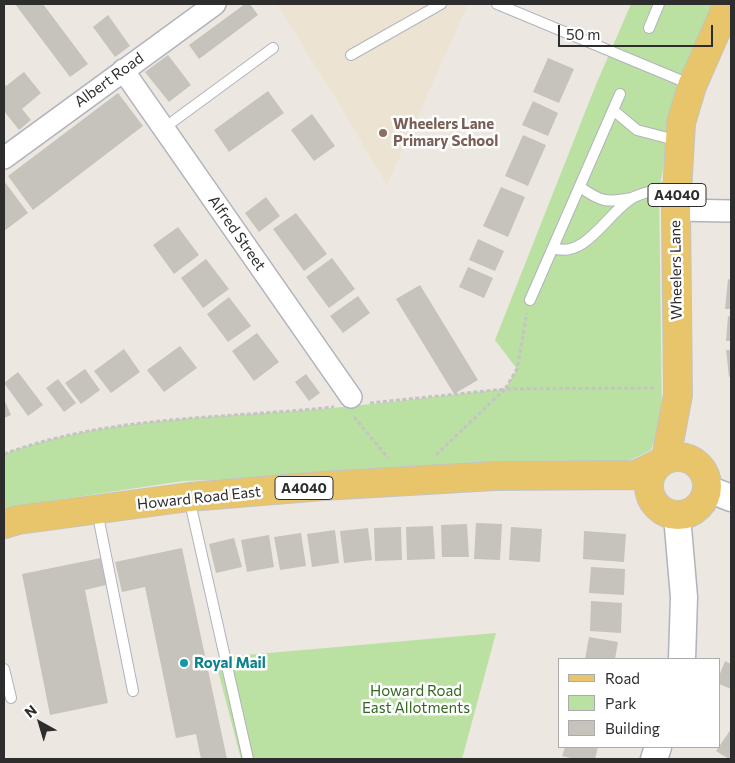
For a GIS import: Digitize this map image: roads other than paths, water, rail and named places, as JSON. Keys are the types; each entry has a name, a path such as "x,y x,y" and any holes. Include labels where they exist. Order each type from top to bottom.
{"main road":[{"name":"Wheelers Lane","path":"662,461 678,391 677,197 681,123 692,86 725,5"},
{"name":"Wheelers Lane","path":"678,391 698,464"},
{"path":"685,457 698,464 720,494 703,503 692,513 666,510 649,490 650,476 662,461 685,457"},
{"name":"Howard Road East","path":"4,524 18,520 189,497 495,476 636,475 662,461"},
{"name":"Howard Road East","path":"606,475 636,488 666,510"}],"street":[{"name":"Albert Road","path":"4,158 122,70 215,4"},
{"name":"Alfred Street","path":"122,70 164,128 348,401"},
{"path":"677,197 731,211"},
{"path":"666,510 684,597 682,658"}],"lane":[{"path":"351,55 441,4"},
{"path":"497,4 692,86"},
{"path":"649,28 659,4"},
{"path":"164,128 273,48"},
{"path":"530,300 620,94"},
{"path":"613,110 637,130 680,142"},
{"path":"580,187 596,199 615,201 634,198 677,197"},
{"path":"554,248 562,251 578,247 634,198"},
{"path":"189,497 248,759"},
{"path":"97,510 133,691"},
{"path":"4,669 11,698"}],"place":[{"name":"Wheelers Lane Primary School","path":"383,133"},
{"name":"Royal Mail","path":"184,663"}],"park label":[{"name":"Howard Road East Allotments","path":"416,700"}]}
